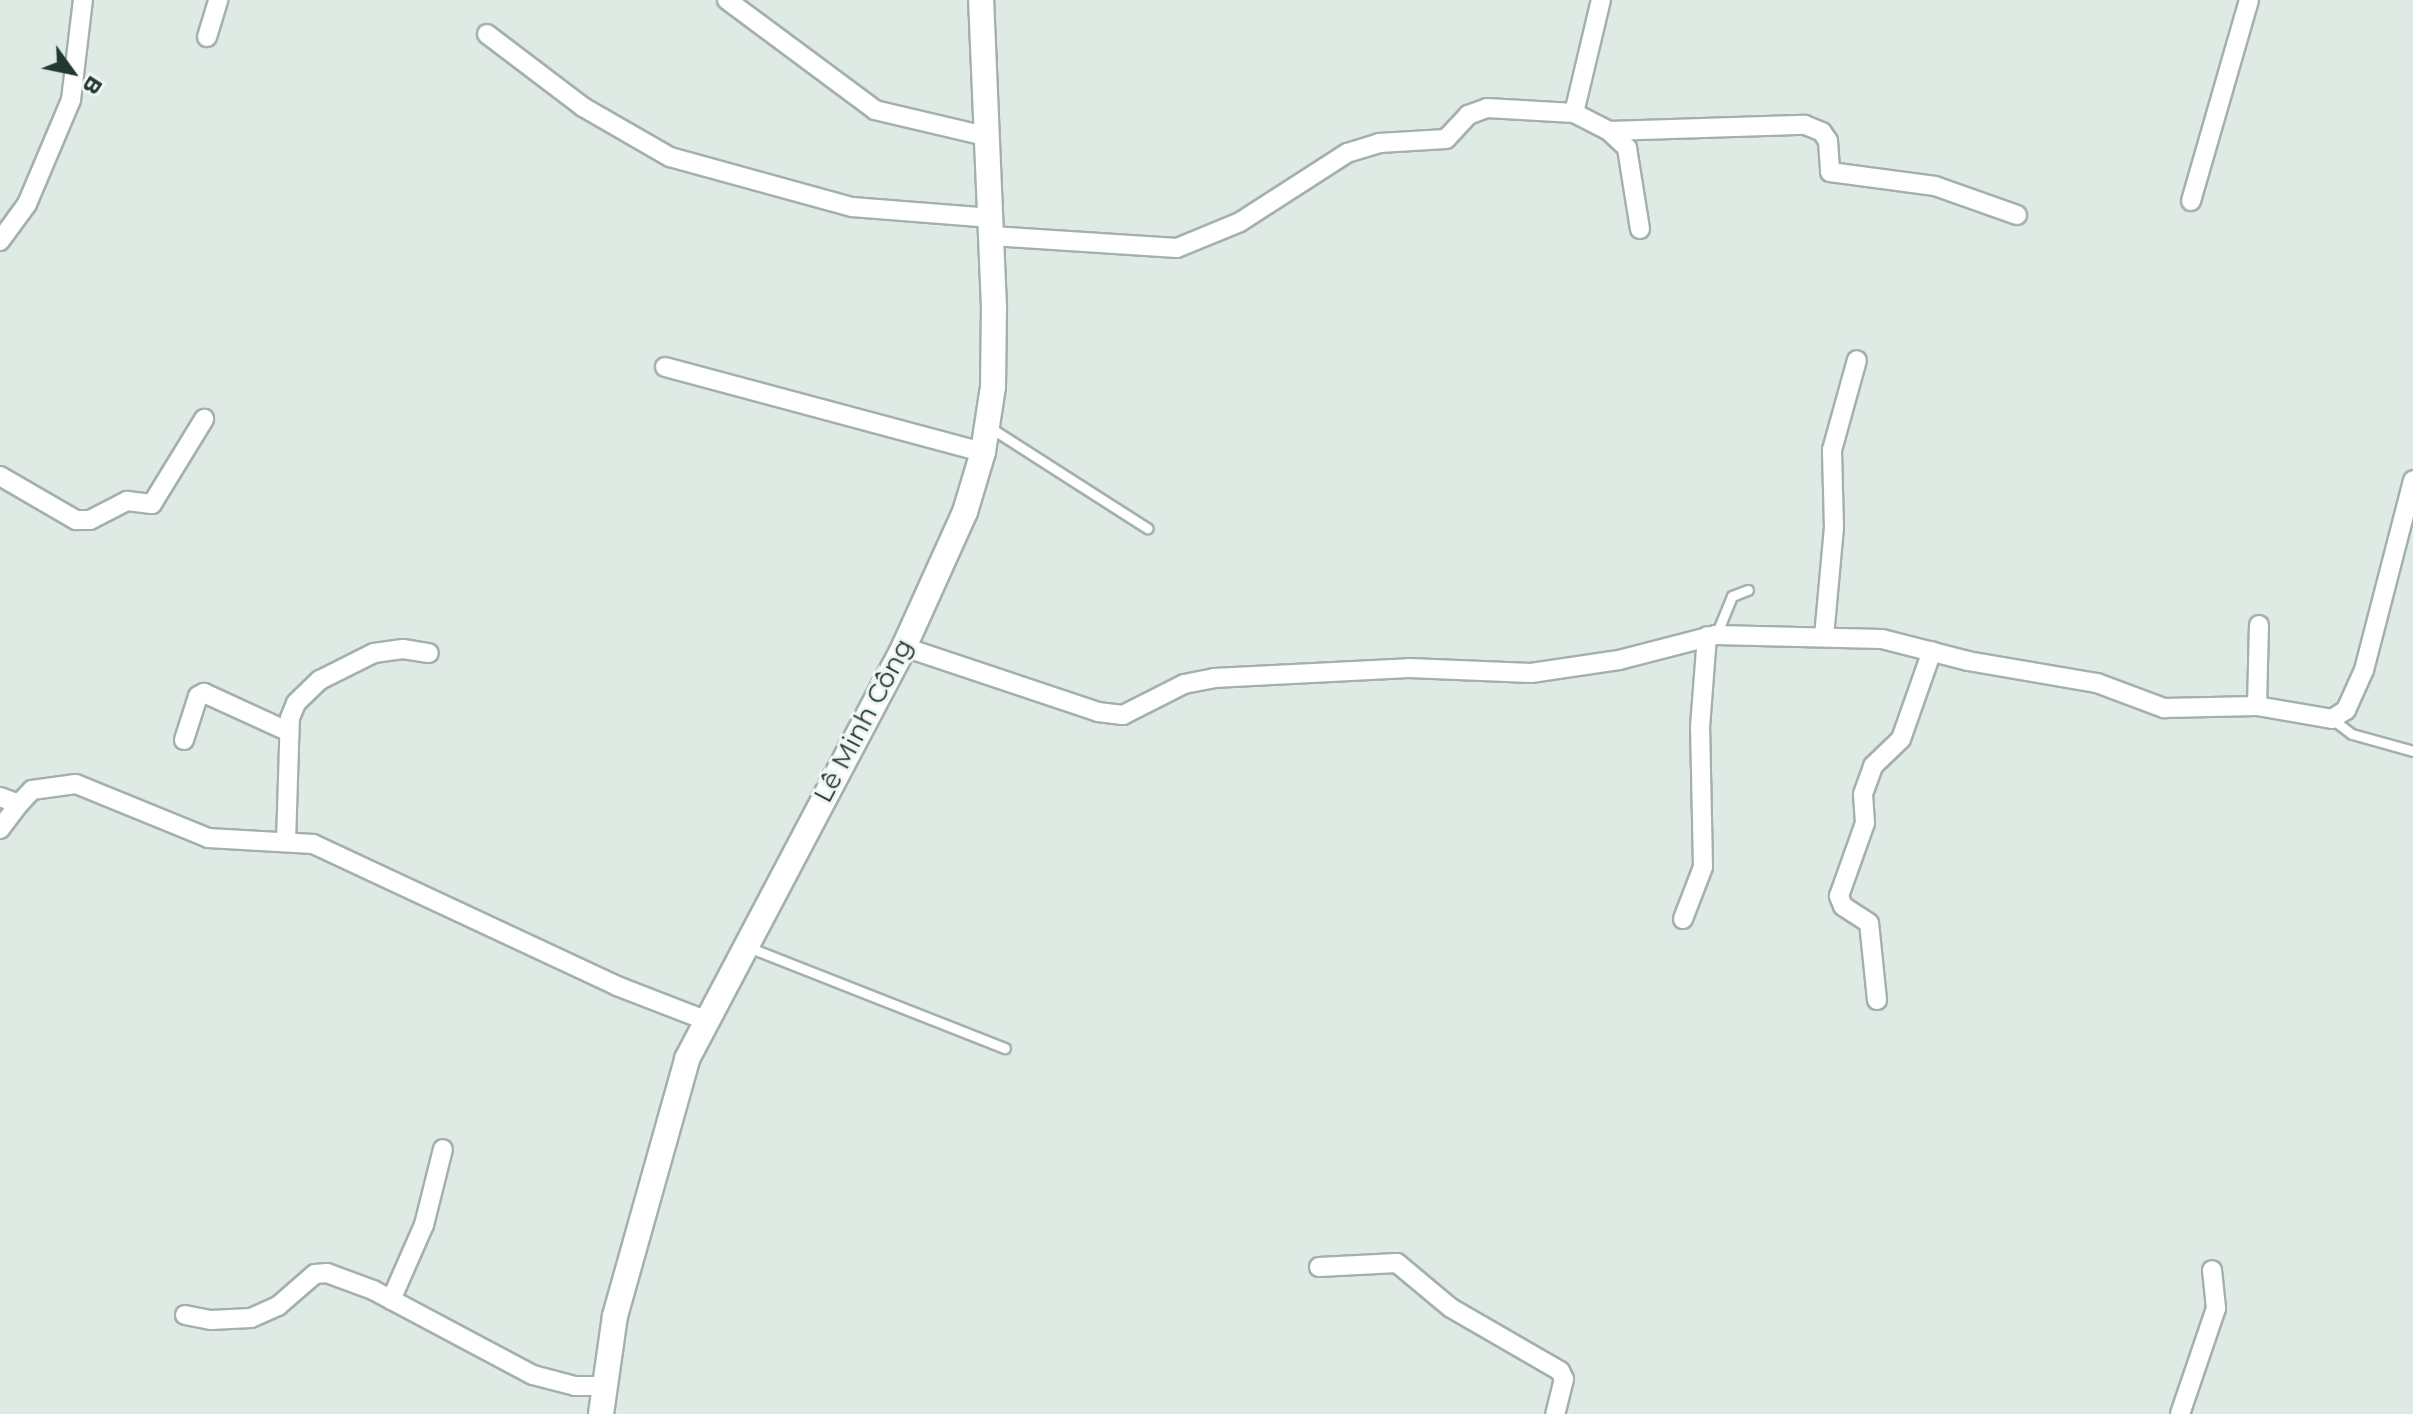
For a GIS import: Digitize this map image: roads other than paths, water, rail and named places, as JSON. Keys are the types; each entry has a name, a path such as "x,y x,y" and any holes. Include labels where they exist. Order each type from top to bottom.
{"main road":[{"name":"Lê Minh Công","path":"601,1414 615,1316 672,1099 705,1020 904,647 965,512 983,452 989,427 992,227 985,136 981,0"}],"street":[{"path":"0,241 27,204 71,100 83,0"},
{"path":"207,37 218,0"},
{"path":"727,0 875,110 985,136"},
{"path":"1574,113 1601,0"},
{"path":"2191,201 2249,0"},
{"path":"487,34 583,107 670,157 852,207 1177,248 1232,227 1360,148 1446,139 1468,115 1487,108 1574,113 1609,131 1627,148 1640,229"},
{"path":"1609,131 1805,125 1822,132 1828,141 1828,169 1834,174 1935,186 2017,215"},
{"path":"1824,637 1834,528 1832,450 1857,360"},
{"path":"665,367 983,452"},
{"path":"0,476 76,520 90,520 127,501 152,504 204,419"},
{"path":"904,647 1098,712 1123,715 1197,680 1409,668 1531,673 1619,660 1711,636 1882,639 2097,683 2164,708 2257,706 2332,719 2346,710 2364,670 2413,480"},
{"path":"2257,706 2259,625"},
{"path":"1683,919 1703,867 1700,727 1711,636"},
{"path":"286,842 289,732 296,703 320,680 388,650 429,653"},
{"path":"1877,1000 1869,923 1843,906 1839,896 1865,823 1863,794 1873,766 1901,739 1932,651"},
{"path":"184,740 198,696 204,693 289,732"},
{"path":"0,829 32,790 65,783 208,838 286,842 328,850 573,967 705,1020"},
{"path":"0,797 19,804"},
{"path":"391,1300 424,1225 443,1149"},
{"path":"1319,1267 1378,1260 1397,1263 1442,1302 1560,1371 1564,1379 1555,1414"},
{"path":"2180,1414 2216,1308 2212,1270"},
{"path":"185,1315 211,1320 251,1318 278,1306 315,1274 327,1273 391,1300 533,1375 557,1384 604,1386"}],"lane":[{"path":"989,427 1147,528"},
{"path":"1711,636 1732,596 1748,590"},
{"path":"2332,719 2352,734 2413,751"},
{"path":"745,945 1005,1048"}]}
